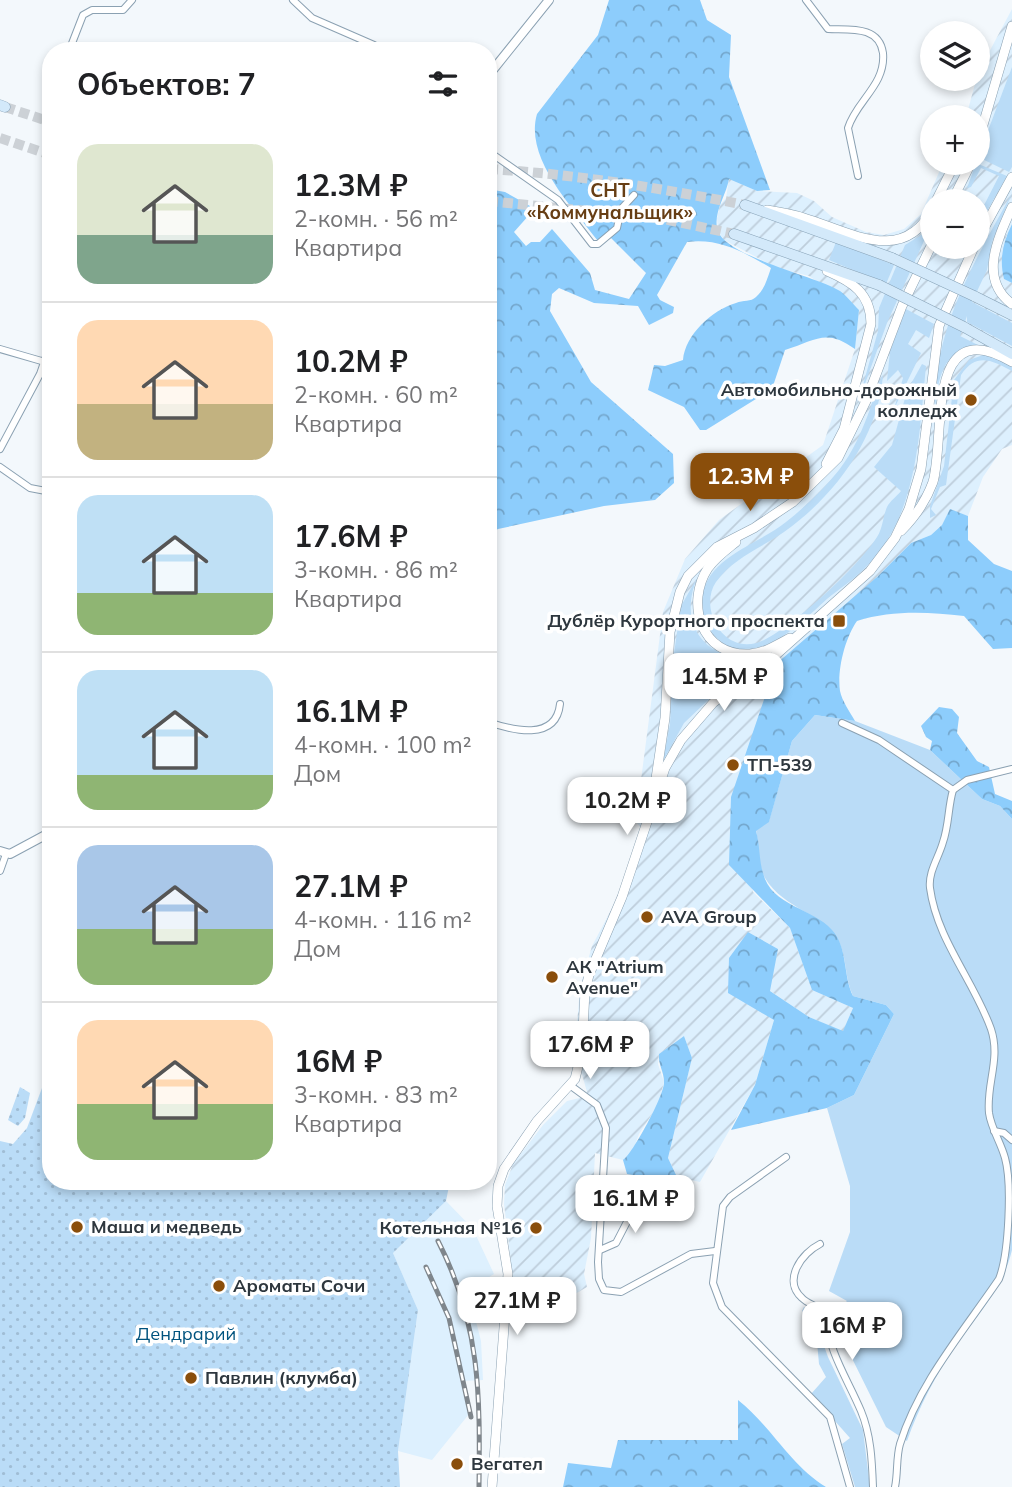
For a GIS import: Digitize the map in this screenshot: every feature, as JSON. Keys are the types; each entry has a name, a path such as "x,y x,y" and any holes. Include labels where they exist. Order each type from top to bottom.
{"main road":[{"path":"990,105 1012,26"},
{"path":"1003,54 1012,43"},
{"path":"990,217 1012,177"},
{"path":"745,205 803,218 862,239 884,242 907,236 920,227"},
{"path":"745,205 892,258 1012,315"},
{"path":"1012,207 997,242 993,270 1000,292 1012,304"},
{"path":"734,234 879,285 1012,354"},
{"path":"734,234 853,284 861,290 869,306 871,324 844,429 832,456 809,488"},
{"path":"804,631 764,652 740,654 719,647 701,626 697,601 708,569 723,552 809,488 838,458 847,443 902,306 925,259"},
{"path":"895,538 909,509 920,469 939,326 969,259"},
{"path":"492,1487 508,1274 498,1223 498,1186 513,1154 571,1086 582,1050 587,984 625,889 665,768 699,718 804,631 870,571 919,512 933,481 944,381 952,362 967,353 986,349 1012,362"},
{"path":"652,804 665,718 670,632 680,592 688,576 717,547 754,528"}],"street":[{"path":"72,42 83,15 92,10 122,10 132,0"},
{"path":"293,0 312,18 367,42"},
{"path":"497,65 549,0"},
{"path":"806,0 826,28 864,31 876,38 882,48 881,75 848,128 858,176"},
{"path":"497,157 558,200 592,244 598,244 617,228 621,209 634,195"},
{"path":"0,349 42,361"},
{"path":"0,449 42,368"},
{"path":"0,467 23,485 42,490"},
{"path":"497,725 520,731 543,728 559,715 560,704"},
{"path":"842,723 879,740 953,790"},
{"path":"895,1487 899,1448 911,1415 936,1369 999,1279 1008,1247 1007,1161 989,1116 996,1054 991,1031 978,997 951,951 930,890 931,876 947,826 953,790 967,780 1012,769"},
{"path":"0,871 3,852 42,836"},
{"path":"571,1086 597,1105 606,1128 599,1279 604,1290 614,1293 691,1254 715,1251"},
{"path":"994,1130 1008,1135 1012,1140"},
{"path":"786,1157 726,1201 720,1212 713,1283 718,1300 830,1417 850,1487"},
{"path":"600,1250 616,1244 637,1210 661,1216 668,1213"},
{"path":"820,1244 800,1258 795,1278 797,1291 804,1300 825,1314 830,1349 862,1412 868,1434 873,1487"}],"shaded area":[{"path":"1012,9 1012,224 1006,237 1004,279 1012,283 1012,445 1002,449 983,477 968,516 950,510 942,525 931,535 911,543 877,577 731,797 753,892 790,928 812,990 853,1008 843,1032 809,1017 769,990 778,949 748,932 774,1020 755,1085 700,1182 677,1177 668,1158 692,1058 684,1036 659,1054 658,1064 664,1082 658,1105 639,1134 631,1156 623,1160 595,1153 591,1238 584,1274 587,1287 561,1302 510,1298 511,1262 504,1204 505,1185 513,1164 543,1125 567,1101 588,1096 575,1048 580,988 592,946 627,880 641,828 633,818 641,780 663,612 685,559 719,520 823,445 855,349 859,310 809,276 777,268 724,240 718,231 717,218 720,205 726,198 729,179 757,191 797,193 814,201 832,217 866,232 884,235 904,229 920,215 920,259 990,259 990,189 932,189 938,175 990,175 990,105 969,105 973,91 990,91 990,50"},
{"path":"446,1201 473,1229 494,1274 468,1290 481,1341 483,1380 462,1381 469,1414 432,1460 398,1451 418,1310 393,1253"}],"green space":[{"path":"609,0 700,0 707,20 731,35 729,77 770,190 757,191 729,179 718,212 718,231 737,249 843,293 859,310 855,349 828,337 785,350 772,389 706,430 700,430 684,407 648,390 654,365 665,366 683,360 689,342 701,325 727,306 756,297 764,287 771,268 721,244 687,242 657,295 660,300 674,307 673,313 649,325 638,306 594,303 559,288 552,294 550,311 591,382 673,454 674,483 655,500 604,506 497,530 497,191 505,192 530,206 530,214 514,232 526,246 531,242 540,242 552,229 590,273 595,290 629,299 646,273 611,238 598,241 553,182 538,148 535,131 537,114 598,35"},
{"path":"1012,67 1012,167 1009,172 990,163 990,125"},
{"path":"990,169 1007,176 990,206 990,194 999,176 990,172"},
{"path":"972,175 977,175 971,187 967,188"},
{"path":"1012,193 990,253 990,233"},
{"path":"1012,224 1012,283 1004,279 1002,258"},
{"path":"920,236 920,250 887,323 858,403 878,331 879,308 905,245"},
{"path":"836,242 894,265 886,284 829,260"},
{"path":"976,259 989,259 987,270 972,302 1012,323 1012,346 967,322 967,316 960,336 978,345 966,348 949,360 940,377 935,410 941,351"},
{"path":"906,309 934,324 929,338 916,330 908,344 921,353 894,409 903,378 898,370 887,381 890,351"},
{"path":"986,354 1012,365 1012,371 985,360 972,363 961,375 946,485 940,487 931,509 936,515 930,518 930,506 944,466 954,380 969,360"},
{"path":"922,364 926,366 913,474 906,501 882,548 860,573 781,637 763,646 748,649 737,649 723,643 706,623 703,613 703,591 709,577 732,556 786,522 833,477 857,441 883,375 873,421 851,464 803,518 739,560 716,582 710,598 715,623 726,636 737,643 748,644 764,640 792,622 825,594 877,537 887,507 901,491 874,467 892,445 907,391"},
{"path":"950,509 968,516 968,540 994,564 1012,571 1012,648 993,649 964,616 910,613 857,621 846,645 839,683 842,699 855,721 815,715 792,741 769,822 756,831 767,884 783,900 814,916 832,930 841,945 853,996 886,1005 894,1014 854,1095 827,1108 731,1130 755,1085 774,1020 728,993 729,958 748,932 778,949 770,991 809,1017 843,1031 853,1008 812,990 790,928 729,865 731,797 776,664 877,577 911,543 931,535 942,525"},
{"path":"697,578 691,613 702,639 727,656 762,660 728,684 674,653 681,606"},
{"path":"673,660 723,686 684,723 663,761 670,724"},
{"path":"939,707 952,709 959,717 957,733 977,761 989,767 995,794 1012,801 1012,819 1000,806 982,799 930,750 932,741 926,737 921,726"},
{"path":"815,715 855,721 930,750 982,799 1000,806 1012,819 1012,1250 996,1288 935,1379 907,1441 886,1427 836,1326 839,1309 847,1301 829,1291 850,1232 850,1186 827,1108 854,1095 894,1014 886,1005 853,996 842,950 834,934 816,918 773,889 765,878 759,855 756,830 769,821 792,741"},
{"path":"684,1036 692,1058 668,1158 677,1177 627,1174 623,1160 640,1136 663,1089 664,1078 659,1054"},
{"path":"20,1087 30,1093 25,1118 18,1126 8,1120"},
{"name":"Дендрарий","path":"42,1088 42,1190 448,1190 446,1201 393,1253 418,1310 398,1451 400,1487 0,1487 0,1141 13,1144 27,1128"},
{"path":"804,1307 821,1317 823,1343 828,1357 863,1430 870,1487 855,1487 842,1444 850,1438 811,1394 826,1377 819,1364 815,1320 802,1311"},
{"path":"738,1400 802,1468 826,1487 563,1487 568,1463 611,1468 618,1440 738,1440"}],"tunnel":[{"path":"5,107 42,119"},
{"path":"0,138 42,152"},
{"path":"497,170 617,182 745,205"},
{"path":"497,202 659,218 734,234"}],"railway":[{"path":"438,1241 463,1302 475,1361 479,1487"},
{"path":"426,1267 449,1318 471,1417"}],"place":[{"name":"Автомобильно-дорожный колледж","path":"971,400"},
{"name":"Дублёр Курортного проспекта","path":"839,621"},
{"name":"ТП-539","path":"733,765"},
{"name":"AVA Group","path":"647,917"},
{"name":"АК \"Atrium Avenue\"","path":"552,977"},
{"name":"Маша и медведь","path":"77,1227"},
{"name":"Котельная №16","path":"536,1228"},
{"name":"Ароматы Сочи","path":"219,1286"},
{"name":"Павлин (клумба)","path":"191,1378"},
{"name":"Вегател","path":"457,1464"}],"district":[{"name":"СНТ «Коммунальщик»","path":"610,201"}]}
